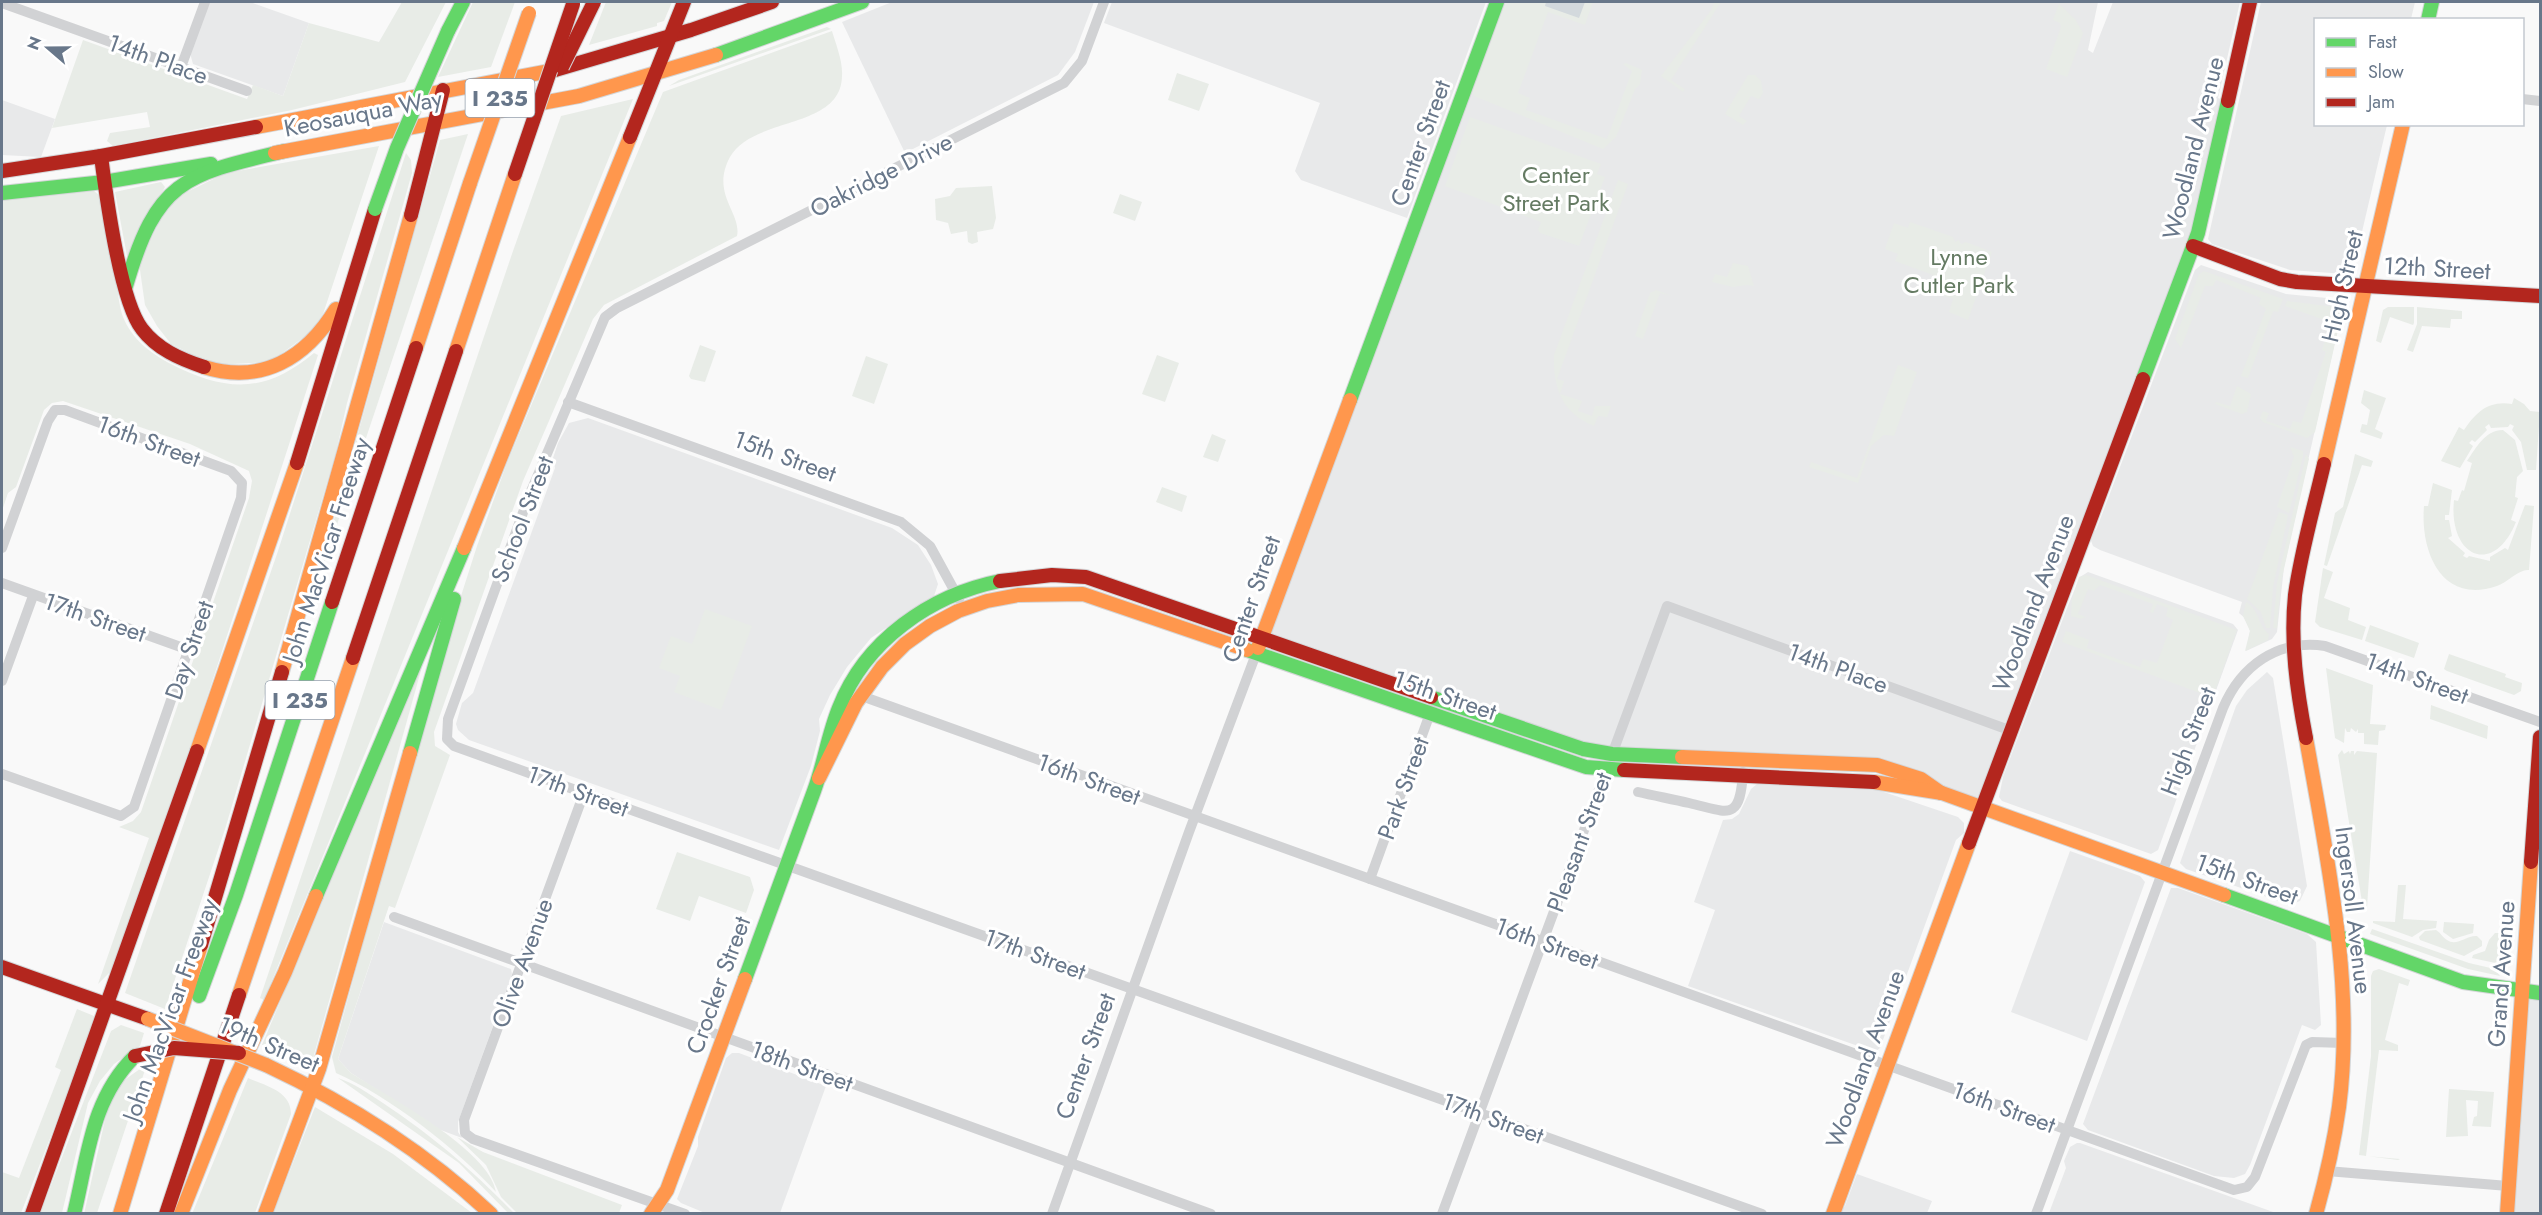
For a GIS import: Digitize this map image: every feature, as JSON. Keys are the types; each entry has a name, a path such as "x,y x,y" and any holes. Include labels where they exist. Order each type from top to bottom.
{"main road":[{"path":"32,1214 108,1005 293,475 375,209 406,127 463,2"},
{"path":"540,103 576,42 594,2"},
{"path":"181,1214 230,1090 285,972 377,748 482,506 684,2"},
{"name":"Keosauqua Way","path":"2,171 101,156 547,72 670,36 772,2"},
{"name":"Keosauqua Way","path":"2,193 104,182 579,96 655,76 767,38 862,2"},
{"name":"Center Street","path":"1257,654 1261,637 1497,2"},
{"name":"Woodland Avenue","path":"1833,1214 2009,730 2193,246 2250,2"},
{"path":"2428,18 2432,2"},
{"name":"I 235","path":"166,1214 574,3"},
{"name":"John MacVicar Freeway","path":"120,1214 236,895 470,183 531,7"},
{"path":"120,1214 317,552 443,90"},
{"name":"High Street","path":"2292,647 2295,589 2403,126"},
{"path":"126,286 141,236 153,214 177,186 193,176 285,151"},
{"path":"101,156 104,182 135,319 158,345 175,356 200,366 239,374 273,368 304,350 334,312 358,259"},
{"name":"12th Street","path":"2193,246 2280,279 2541,296"},
{"path":"265,1214 312,1086 482,506"},
{"name":"15th Street","path":"955,594 1019,575 1065,574 1086,577 1436,696 1583,749 1612,754 1876,765 1921,779 1942,793 2463,982 2541,993"},
{"name":"15th Street","path":"964,608 1022,592 1083,594 1564,760 1606,770 1866,781 1927,793 1942,793"},
{"name":"Crocker Street","path":"819,778 828,736 847,690 863,665 882,643 926,609 955,594"},
{"name":"Crocker Street","path":"655,1210 667,1190 819,778 861,696 886,661 904,644 934,623 964,608"},
{"name":"Ingersoll Avenue","path":"2292,647 2339,936 2344,1043 2338,1109 2327,1171 2316,1214"},
{"name":"Grand Avenue","path":"2507,1214 2541,737"},
{"name":"19th Street","path":"2,967 239,1053 312,1086 401,1139 436,1165 491,1214"},
{"path":"74,1214 100,1104 107,1088 135,1056 173,1048 200,1047 239,1053"}],"street":[{"path":"181,67 205,2"},
{"name":"Oakridge Drive","path":"617,308 1064,83 1082,61 1104,2"},
{"name":"14th Place","path":"2,3 247,91"},
{"path":"2524,99 2541,101"},
{"name":"School Street","path":"447,739 448,719 529,496 599,326 617,308"},
{"name":"15th Street","path":"568,402 901,522 930,546 964,608"},
{"name":"16th Street","path":"2,548 48,421 56,410 65,410 109,426 231,471 240,477"},
{"name":"Day Street","path":"2,774 121,816 134,807 241,498 240,477"},
{"name":"17th Street","path":"2,583 189,650"},
{"path":"2,681 33,596"},
{"name":"14th Place","path":"1667,606 2009,730"},
{"name":"Pleasant Street","path":"1442,1214 1667,606"},
{"name":"14th Street","path":"2292,647 2316,645 2338,650 2541,722"},
{"name":"High Street","path":"2036,1214 2223,708 2235,684 2261,658 2292,647"},
{"name":"Center Street","path":"1052,1214 1195,816 1257,654"},
{"name":"16th Street","path":"847,690 2234,1190 2247,1187 2255,1177 2306,1045 2313,1042 2344,1043"},
{"name":"Park Street","path":"1370,879 1436,696"},
{"name":"17th Street","path":"447,739 454,746 584,793 1762,1214"},
{"path":"1638,792 1722,812 1734,808 1738,802 1744,760"},
{"name":"Olive Avenue","path":"584,793 464,1120 465,1133 474,1139 655,1210"},
{"name":"18th Street","path":"394,917 1211,1214"},
{"path":"2327,1171 2508,1186"},
{"path":"655,1210 685,1214"}],"shaded area":[{"path":"208,2 250,2 309,23 283,96 193,64 190,53"},
{"path":"892,2 1094,2 1075,52 1058,75 905,153 842,22"},
{"path":"1112,2 1486,2 1407,218 1301,180 1295,171 1320,103 1104,23"},
{"path":"1497,2 2098,2 2088,50 2093,53 2113,2 2240,2 2218,98 2228,102 2198,233 1981,807 1896,770 1612,754 1261,637"},
{"path":"1546,2 1585,2 1579,18 1545,6"},
{"path":"2261,2 2415,2 2411,18 2314,18 2314,126 2387,126 2354,266 2345,274 2290,270 2212,244 2208,239"},
{"path":"2,100 55,119 41,157 2,155"},
{"path":"2201,265 2286,294 2337,299 2343,306 2284,567 2277,632 2272,639 2246,651 2250,631 2246,619 2239,613 2242,602 2100,550 2093,546 2090,538 2092,531 2096,530 2195,270"},
{"path":"588,418 892,528 918,545 931,565 938,584 934,596 871,638 847,667 830,695 819,719 820,731 811,766 779,850 469,740 458,730 456,724 462,703 473,693 555,468 553,458 558,443 569,423"},
{"path":"2088,572 2233,624 2238,630 2158,850 2151,854 2002,801 1999,797 2003,777 2067,608 2080,577"},
{"path":"2267,672 2273,678 2307,886 2300,901 2290,905 2186,869 2180,863 2236,706 2247,690"},
{"path":"1757,784 1878,790 1958,817 1964,823 1964,833 1956,840 1880,1048 1875,1052 1688,986 1715,910 1694,902 1723,820 1732,819 1739,814 1751,789"},
{"path":"2070,851 2140,876 2145,882 2087,1041 2011,1012"},
{"path":"2171,888 2178,888 2307,934 2316,942 2321,1025 2315,1030 2302,1025 2250,1165 2245,1174 2234,1178 2214,1176 2088,1130 2083,1124"},
{"path":"384,922 511,969 512,974 458,1122 458,1132 462,1138 438,1129 351,1073 338,1059"},
{"path":"2522,991 2540,993 2540,1213 2507,1214"},
{"path":"732,1053 739,1053 826,1086 780,1213 705,1213 677,1199 698,1146 698,1137 726,1058"},
{"path":"2077,1143 2276,1213 2049,1213 2066,1168 2064,1161 2070,1147"},
{"path":"1857,1174 1932,1201 1927,1213 1838,1214 1845,1206"}],"green space":[{"path":"402,2 446,2 405,82 292,110 113,146 107,141 110,133 150,127 147,112 52,128 83,40 247,99 253,85 283,96 309,23 379,42"},
{"path":"473,2 515,2 491,67 438,77"},
{"path":"606,2 672,2 664,21 657,23 657,26 589,45"},
{"path":"1505,2 1593,2 1585,25 1548,12 1518,93 1530,98 1526,110 1607,139 1632,71 1623,64 1626,63 1642,70 1640,84 1635,89 1616,137 1603,149 1474,96 1472,91"},
{"path":"1714,2 1721,2 1671,80 1685,89 1683,92 1661,76 1712,9"},
{"path":"2059,4 2075,19 2083,33 2067,77 2046,69 2061,27 2060,23 2053,20"},
{"path":"827,27 831,29 669,86 679,80"},
{"path":"832,31 842,70 838,93 827,106 812,115 757,135 741,144 730,157 723,182 735,219 737,236 604,305 593,319 523,481 434,732 435,746 450,755 395,908 389,906 338,1059 351,1073 435,1125 457,1142 490,1176 496,1192 462,1158 400,1109 336,1073 332,1057 444,649 507,463 663,92"},
{"path":"1177,73 1209,84 1199,111 1168,100"},
{"path":"1748,75 1755,75 1761,81 1763,93 1759,99 1751,96 1739,116 1747,121 1743,125 1725,114"},
{"path":"633,99 264,1000 260,998 513,251 561,116"},
{"name":"Center Street Park","path":"1470,117 1601,164 1597,174 1605,177 1579,246 1540,233 1538,230 1541,222 1445,186"},
{"path":"468,134 311,602 440,140"},
{"path":"379,146 323,314 311,332 270,362 214,365 171,344 145,305 139,263 170,200 226,173"},
{"path":"406,153 411,160 412,173 347,403 336,452 226,826 165,1009 125,993 277,554"},
{"path":"1618,180 1628,184 1557,379 1564,381 1560,394 1554,367 1554,355"},
{"path":"161,182 165,187 127,256 115,192"},
{"path":"992,186 996,218 993,229 977,232 978,242 972,244 968,242 967,231 951,234 948,223 936,220 935,199 950,196 956,188"},
{"path":"94,191 99,195 123,317 131,332 149,350 191,373 227,384 262,382 279,376 314,353 318,355 201,716 111,971 98,984 149,838 119,827 133,821 141,812 249,498 252,481 249,471 190,444 63,401 52,403 44,410 16,487 8,493 2,511 2,200"},
{"path":"1120,194 1142,202 1135,221 1113,213"},
{"name":"Lynne Cutler Park","path":"1910,222 1953,237 1955,242 1959,240 1961,244 1966,242 1992,252 1968,320 1949,312 1953,299 1928,290 1933,275 1895,261 1898,254 1885,249 1894,223 1908,228"},
{"path":"1733,263 1748,266 1754,286 1733,287 1712,282 1715,274 1727,277"},
{"path":"2204,271 2283,299 2278,312 2273,311 2248,378 2241,376 2266,309 2259,304 2261,298 2216,280 2213,286 2205,286 2181,348 2175,339 2199,274"},
{"path":"1656,290 1672,296 1660,293 1643,339 1635,336 1650,293"},
{"path":"2287,301 2343,308 2315,432 2307,438 2263,422 2260,418 2263,411 2269,413 2266,421 2290,429 2293,421 2301,423 2326,352 2322,350 2328,332 2324,330 2327,321 2285,306"},
{"path":"2388,307 2414,307 2414,323 2413,325 2390,317 2381,343 2376,341 2383,310"},
{"path":"2417,307 2462,311 2462,319 2451,319 2450,328 2422,326 2413,352 2407,350 2417,324"},
{"path":"700,345 716,351 705,382 691,379 689,376"},
{"path":"1157,355 1179,363 1165,402 1142,394"},
{"path":"866,356 888,364 874,404 852,396"},
{"path":"1898,365 1917,372 1894,436 1884,435 1871,446 1858,483 1809,467 1811,462 1857,478"},
{"path":"2237,386 2251,394 2247,412 2242,414 2215,404 2216,402 2230,406"},
{"path":"2364,390 2386,398 2375,429 2383,433 2381,439 2360,432 2362,424 2367,425 2370,410 2361,403"},
{"path":"1560,394 1582,401 1578,411 1592,416 1595,406 1611,406 1607,417 1598,416 1594,426 1574,414"},
{"path":"2514,398 2530,411 2540,412 2536,470 2527,470 2521,442 2512,430 2514,426 2510,424 2508,427 2491,428 2489,424 2485,427 2487,430 2475,442 2472,440 2469,443 2473,446 2460,468 2441,461 2459,427 2464,430 2484,409 2496,404 2512,404"},
{"path":"2503,430 2515,440 2523,471 2517,477 2515,497 2518,498 2511,520 2516,522 2496,550 2485,554 2474,553 2465,546 2458,535 2454,519 2454,500 2458,501 2462,490 2464,491 2472,463 2467,461 2474,451 2486,436"},
{"path":"1212,434 1226,440 1218,462 1203,457"},
{"path":"2290,447 2303,451 2303,456 2289,513 2277,507 2294,457"},
{"path":"2306,454 2309,459 2281,582 2277,628 2273,628 2277,583"},
{"path":"2355,454 2373,461 2371,467 2362,465 2327,566 2324,565 2335,513 2343,507"},
{"path":"2433,483 2452,490 2449,515 2445,515 2445,520 2449,520 2452,536 2448,538 2465,553 2463,556 2467,558 2469,556 2490,561 2490,557 2505,548 2508,550 2525,505 2534,506 2529,570 2497,586 2478,590 2461,588 2448,581 2438,570 2426,540 2424,506 2428,506"},
{"path":"1162,487 1187,496 1182,512 1156,502"},
{"path":"2279,512 2288,515 2273,587 2270,628 2266,628 2261,612 2247,599"},
{"path":"2323,568 2333,572 2324,598 2350,608 2348,620 2366,627 2362,640 2320,627 2315,622"},
{"path":"2086,575 2237,630 2214,694 2211,697 2062,642 2066,631 2089,640 2087,648 2140,667 2143,659 2157,663 2173,620 2166,616 2168,608 2157,604 2153,613 2150,612 2153,604 2100,585 2094,591 2088,589 2078,614 2086,617 2081,619 2071,616 2072,599 2079,577"},
{"path":"2246,602 2254,609 2262,626 2269,634 2268,640 2245,651 2250,631 2243,616"},
{"path":"705,609 752,626 721,710 674,692 680,676 659,668 671,636 692,644"},
{"path":"2370,625 2419,643 2414,658 2365,641"},
{"path":"2449,654 2506,674 2505,677 2522,683 2521,691 2514,695 2447,671 2444,669"},
{"path":"425,656 312,1062 304,1063 262,1045"},
{"path":"2326,668 2373,685 2370,724 2386,725 2385,730 2379,731 2378,745 2364,744 2364,733 2358,733 2358,729 2356,732 2351,728 2350,732 2347,732 2345,728 2344,743 2335,738"},
{"path":"2431,705 2488,726 2487,739 2430,719"},
{"path":"2342,750 2344,754 2354,751 2354,755 2357,751 2377,753 2367,908 2363,908 2338,755"},
{"path":"677,852 750,877 754,890 746,913 699,896 690,921 656,909"},
{"path":"2398,885 2406,885 2403,919 2437,921 2436,928 2423,930 2412,937 2373,923 2373,921 2395,922"},
{"path":"2444,922 2474,924 2473,933 2453,939 2443,932"},
{"path":"2372,929 2469,963 2495,969 2500,976 2468,969 2370,934"},
{"path":"2436,930 2451,942 2477,936 2482,941 2482,946 2464,956 2420,940 2419,937 2425,931"},
{"path":"2495,933 2500,933 2498,958 2501,959 2500,964 2472,958 2473,955 2485,951 2489,940"},
{"path":"2379,969 2410,980 2408,986 2399,983 2385,1040 2398,1045 2398,1051 2379,1050 2366,1156 2359,1155 2371,1056 2371,976 2373,971"},
{"path":"77,1009 94,1016 93,1027 21,1213 2,1213 2,1172 19,1178 61,1070 55,1067"},
{"path":"121,1025 144,1033 140,1046 114,1064 100,1081 88,1103 62,1213 40,1214 111,1031"},
{"path":"147,1064 97,1213 84,1214 108,1106 123,1081"},
{"path":"248,1078 282,1095 290,1106 291,1114 255,1213 192,1214"},
{"path":"338,1078 367,1092 436,1141 514,1213 508,1213 459,1163"},
{"path":"2449,1089 2494,1092 2491,1127 2472,1126 2474,1117 2477,1116 2478,1101 2466,1100 2468,1136 2446,1137"},
{"path":"315,1107 393,1154 472,1213 273,1214"},
{"path":"457,1137 483,1152 622,1205 619,1213 517,1213 501,1197 486,1165"}],"traffic: fast":[{"path":"448,31 463,2"},
{"path":"716,55 862,2"},
{"path":"1350,400 1497,2"},
{"path":"2428,18 2432,2"},
{"path":"375,209 397,148 448,31"},
{"path":"2143,379 2198,233 2228,101"},
{"path":"126,286 150,224 163,203 179,188 198,176 221,167 285,151"},
{"path":"2,193 104,182 211,164"},
{"path":"316,896 464,548"},
{"path":"745,979 814,791 835,718 851,684 865,662 883,642 925,610 949,597 1000,581"},
{"path":"410,753 454,599"},
{"path":"199,996 236,895 332,602"},
{"path":"1247,650 1586,767 1624,770"},
{"path":"1431,697 1583,749 1612,754 1682,757"},
{"path":"2224,895 2463,982 2540,993"},
{"path":"74,1214 88,1150 100,1110 120,1073 135,1056"}],"traffic: slow":[{"path":"470,183 529,13"},
{"path":"275,153 579,96 716,55"},
{"path":"256,127 555,70"},
{"path":"2324,464 2403,126"},
{"path":"464,548 630,137"},
{"path":"456,351 515,174"},
{"path":"416,348 470,183"},
{"path":"282,672 411,215"},
{"path":"204,367 225,372 245,372 280,363 296,354 311,341 336,309"},
{"path":"1258,648 1350,400"},
{"path":"197,751 297,463"},
{"path":"819,778 856,703 882,667 905,644 930,626 958,611 987,601 1018,595 1083,594 1247,650"},
{"path":"239,995 353,658"},
{"path":"2306,738 2330,875 2344,1015 2339,1107 2316,1214"},
{"path":"265,1214 319,1069 410,753"},
{"path":"1682,757 1877,765 1921,779 1941,793"},
{"path":"1874,782 1942,793 2224,895"},
{"path":"1833,1214 1969,843"},
{"path":"2507,1214 2531,862"},
{"path":"181,1214 230,1090 285,972 316,896"},
{"path":"120,1214 201,945"},
{"path":"651,1214 667,1190 745,979"},
{"path":"148,1019 266,1065"},
{"path":"266,1065 327,1096 385,1130 466,1191 491,1214"}],"traffic: jam":[{"path":"562,67 594,2"},
{"path":"630,137 684,2"},
{"path":"555,70 691,30 772,2"},
{"path":"2228,101 2250,2"},
{"path":"515,174 573,4"},
{"path":"411,215 443,90"},
{"path":"2,171 101,156 256,127"},
{"path":"101,156 115,247 134,315 142,329 162,348 204,367"},
{"path":"297,463 375,209"},
{"path":"2193,246 2280,279 2297,282 2540,296"},
{"path":"332,602 416,348"},
{"path":"353,658 456,351"},
{"path":"1969,843 2143,379"},
{"path":"2306,738 2295,667 2293,631 2295,595 2324,464"},
{"path":"1000,581 1052,575 1086,577 1431,697"},
{"path":"201,945 282,672"},
{"path":"2531,862 2540,737"},
{"path":"32,1214 197,751"},
{"path":"1624,770 1874,782"},
{"path":"2,967 148,1019"},
{"path":"166,1214 239,995"},
{"path":"135,1056 174,1048 239,1053"}]}
